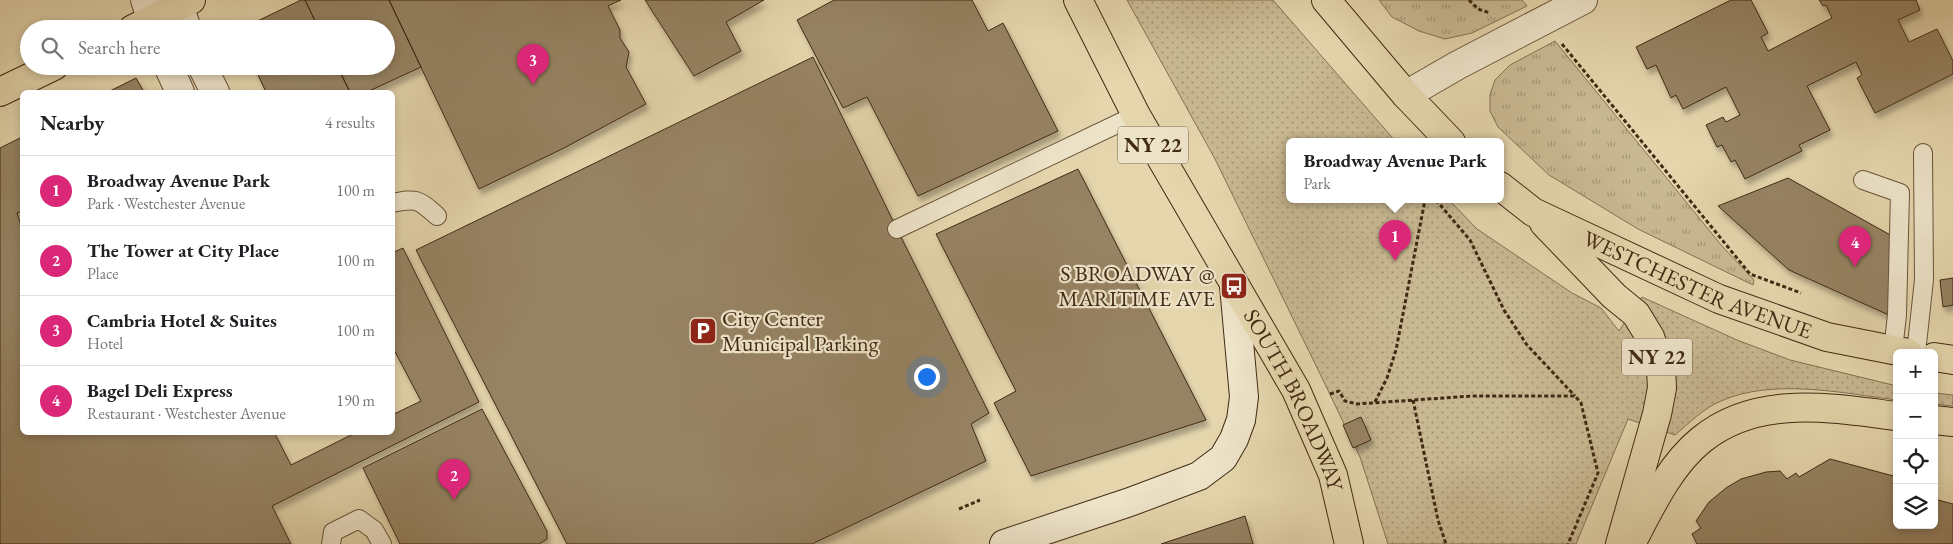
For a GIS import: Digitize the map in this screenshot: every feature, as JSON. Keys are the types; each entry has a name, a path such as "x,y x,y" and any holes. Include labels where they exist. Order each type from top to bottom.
{"main road":[{"name":"SOUTH BROADWAY","path":"1078,0 1136,116 1296,390 1333,475 1349,544"},
{"path":"1326,0 1406,95 1447,138"},
{"path":"1406,95 1458,65 1583,0"},
{"path":"146,19 184,9"},
{"path":"0,92 35,75"},
{"path":"172,75 179,90"},
{"path":"207,75 215,90"},
{"name":"WESTCHESTER AVENUE","path":"1504,189 1533,212 1719,299 1827,337 1893,350"},
{"name":"NY 22","path":"1533,212 1614,296 1636,314 1650,337 1661,369 1662,388 1657,414 1620,544"},
{"path":"1004,544 1130,502 1199,476 1223,458 1234,439 1241,420 1244,397 1234,286"},
{"path":"1938,358 1953,360"},
{"path":"1631,544 1664,485 1681,461 1701,440 1725,424 1752,413 1783,407 1893,416"},
{"path":"1938,420 1953,422"}],"lane":[{"path":"897,229 1136,116"},
{"path":"1907,349 1924,280 1923,153"},
{"path":"1863,180 1900,193 1897,315 1905,349"},
{"path":"395,202 410,200 422,202 437,216"},
{"path":"331,544 333,532 358,519 374,530 382,544"}],"path":[{"path":"1543,20 1750,274 1805,294"},
{"path":"1375,402 1387,378 1396,350 1424,203"},
{"path":"1439,203 1470,240 1504,310 1527,345 1581,403 1598,473 1568,544"},
{"path":"1330,394 1339,391 1345,401 1357,404 1472,396 1575,396"},
{"path":"1413,400 1438,520 1446,544"},
{"path":"959,509 980,500"}],"green space":[{"path":"1127,0 1273,0 1393,138 1286,138 1286,203 1452,203 1477,229 1572,293 1601,308 1619,331 1642,297 1737,340 1790,360 1893,385 1893,399 1808,389 1763,390 1741,394 1715,404 1697,416 1675,435 1628,419 1576,544 1388,544 1360,457 1215,159"},
{"path":"1379,0 1522,0 1527,6 1472,33 1445,39 1419,31 1392,17"},
{"path":"1555,41 1722,246 1754,280 1753,285 1638,229 1549,175 1498,127 1490,111 1490,95 1495,80 1510,65"},
{"path":"1938,393 1953,395 1953,406 1938,404"}],"building":[{"path":"301,0 305,0 315,20 260,20"},
{"path":"305,0 389,0 421,67 371,90 349,90 342,75 395,75 395,20 315,20"},
{"path":"389,0 621,0 608,6 620,30 620,38 629,52 626,67 646,104 562,149 479,189"},
{"path":"645,0 764,0 726,22 741,51 694,76"},
{"path":"834,0 972,0 988,31 1003,23 1058,131 918,196 867,97 843,108 797,20"},
{"path":"1731,0 1751,0 1768,33 1761,37 1768,51 1832,18 1826,5 1823,6 1819,0 1916,0 1920,10 1898,20 1909,42 1937,29 1953,61 1953,74 1875,113 1857,78 1862,75 1856,62 1807,86 1830,130 1799,145 1802,151 1745,179 1735,160 1731,162 1722,145 1717,147 1706,125 1723,117 1726,122 1740,115 1726,87 1683,109 1676,95 1671,98 1656,65 1647,69 1636,47"},
{"name":"City Center Municipal Parking","path":"813,57 989,413 971,424 986,461 812,544 567,544 416,250"},
{"path":"258,75 342,75 349,90 265,90"},
{"path":"136,78 143,90 112,90"},
{"path":"20,138 20,212 17,213 20,223 20,435 276,435 291,465 351,435 395,435 395,414 421,401 395,352 395,252 403,248 479,402 272,506 291,544 0,544 0,148"},
{"path":"1078,169 1206,420 1031,476 994,403 1016,391 936,234"},
{"path":"1788,178 1894,237 1891,316 1789,270 1718,206"},
{"path":"1953,278 1953,305 1943,307 1940,280"},
{"path":"482,409 547,531 547,539 539,544 400,544 363,468"},
{"path":"1361,417 1371,440 1353,448 1343,425"},
{"path":"1830,459 1893,476 1893,529 1938,529 1938,500 1953,504 1953,544 1697,544 1692,534 1701,528 1696,521 1709,502 1726,488 1741,479 1766,472 1780,471 1787,479 1796,473 1799,477"},
{"path":"1245,516 1253,544 1161,544"}],"place":[{"name":"Cambria Hotel & Suites","path":"533,85"},
{"name":"Broadway Avenue Park","path":"1395,261"},
{"name":"Bagel Deli Express","path":"1855,267"},
{"name":"S BROADWAY @ MARITIME AVE","path":"1234,286"},
{"name":"City Center Municipal Parking","path":"703,331"},
{"name":"The Tower at City Place","path":"454,500"}]}
